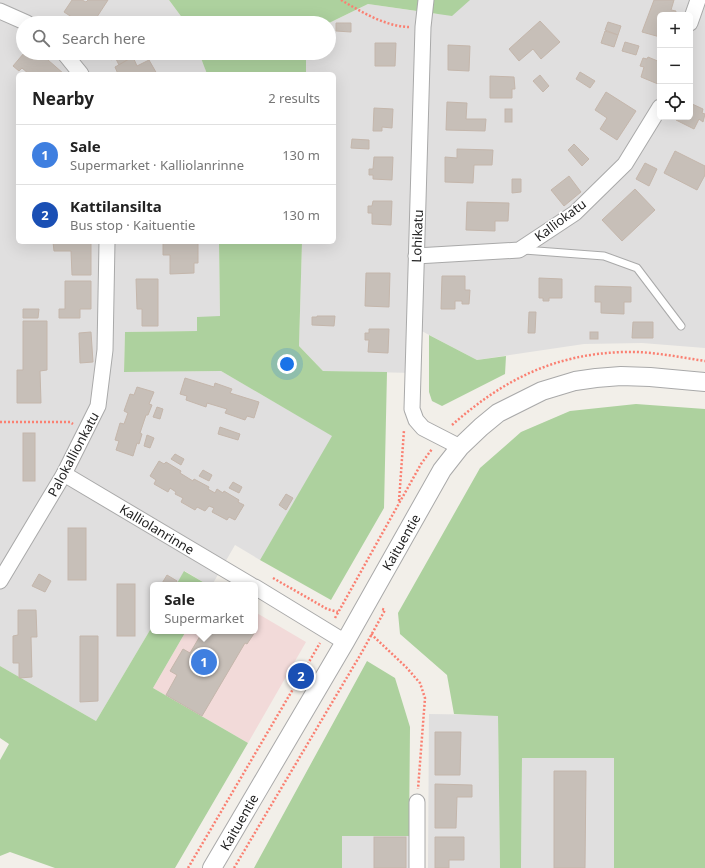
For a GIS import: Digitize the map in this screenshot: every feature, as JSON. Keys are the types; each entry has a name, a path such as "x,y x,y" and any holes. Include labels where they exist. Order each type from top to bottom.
{"street":[{"name":"Lohikatu","path":"412,409 423,28 426,0"},
{"path":"693,14 698,0"},
{"path":"0,11 16,18"},
{"path":"70,60 79,72"},
{"name":"Kalliokatu","path":"519,250 575,212 624,164 657,112"},
{"name":"Palokallionkatu","path":"0,581 64,474 98,406 105,350 107,244"},
{"path":"416,256 519,250"},
{"name":"Kaituentie","path":"212,868 345,642 442,470 460,447 498,413 542,391 575,381 621,376 705,382"},
{"path":"412,409 416,420 424,428 460,447"},
{"name":"Kalliolanrinne","path":"64,474 246,582"},
{"path":"258,589 345,642"},
{"path":"417,802 417,868"}],"lane":[{"path":"519,250 604,256 637,268 681,326"}],"path":[{"path":"341,0 372,18 399,27 423,28"},
{"path":"399,503 404,420 412,409"},
{"path":"0,422 70,422 86,430"},
{"path":"234,868 385,610"},
{"path":"188,868 327,631"},
{"path":"372,634 420,683 425,698 417,802"}],"shaded area":[{"path":"0,0 169,0 181,16 16,16 16,60 202,60 206,72 16,72 16,244 219,244 220,316 197,331 125,332 124,372 221,371 333,436 260,560 235,545 214,582 203,582 185,571 178,582 150,582 150,630 96,721 0,666"},
{"path":"457,0 705,0 705,348 642,343 584,344 477,360 414,327 414,373 323,371 299,346 302,244 336,244 336,72 306,72 306,60 336,60 336,20 368,4 437,14"},
{"path":"258,614 306,642 248,743 153,688 184,634 258,634"},
{"path":"429,714 498,715 500,868 428,868"},
{"path":"522,758 614,758 614,868 521,868"},
{"path":"341,836 409,836 409,868 342,868"}],"green space":[{"path":"169,0 470,0 452,16 368,4 336,20 336,16 181,16"},
{"path":"202,60 306,60 306,72 206,72"},
{"path":"219,244 302,244 299,346 323,371 387,372 384,508 331,600 260,560 332,436 221,371 124,372 125,332 197,331 197,317 220,316"},
{"path":"429,335 477,360 506,356 505,374 442,406 432,401 429,392"},
{"path":"636,404 705,409 705,868 614,868 614,758 522,758 521,868 500,868 498,716 454,714 447,675 400,634 398,613 480,468 521,432 570,411"},
{"path":"184,571 203,582 178,582"},
{"path":"150,630 150,634 184,634 153,688 248,743 175,868 55,868 10,852 0,856 0,760 9,744 0,738 0,666 96,721"},
{"path":"367,661 395,678 410,727 409,836 342,836 342,868 254,868"}],"building":[{"path":"72,0 82,0 86,2 88,0 108,0 98,16 70,16 64,12"},
{"path":"654,0 674,0 671,10 676,12 657,12 657,36 642,32"},
{"path":"540,21 560,42 541,59 533,49 519,61 509,49"},
{"path":"608,22 621,26 618,35 605,30"},
{"path":"336,23 351,23 351,32 336,31"},
{"path":"605,31 618,35 614,47 601,43"},
{"path":"625,42 639,46 636,55 622,51"},
{"path":"375,43 396,43 395,66 375,66"},
{"path":"448,45 470,46 469,71 448,70"},
{"path":"648,57 657,61 657,84 641,77 644,67 640,66 643,58 647,59"},
{"path":"18,60 48,60 62,72 27,72 22,68 19,71 13,66"},
{"path":"116,60 127,60 119,65"},
{"path":"128,60 134,60 137,66 149,60 156,72 117,72 115,67"},
{"path":"580,72 595,81 590,88 576,79"},
{"path":"540,75 549,86 543,92 533,81"},
{"path":"490,76 514,77 515,89 512,89 512,98 490,98"},
{"path":"606,92 636,111 617,140 600,129 607,118 595,110"},
{"path":"447,102 467,103 466,119 486,119 485,131 446,130"},
{"path":"693,104 703,109 702,113 705,114 703,122 699,119 694,129 676,120 693,120"},
{"path":"374,108 393,109 392,128 382,127 382,131 373,131"},
{"path":"505,109 512,109 512,122 505,122"},
{"path":"352,139 369,140 369,149 351,148"},
{"path":"574,144 589,159 582,166 568,150"},
{"path":"457,149 493,150 492,165 474,165 473,183 445,182 445,157 457,158"},
{"path":"675,151 705,166 705,175 697,190 664,173"},
{"path":"374,157 393,157 392,180 373,179 373,175 369,175 369,169 373,169"},
{"path":"645,163 657,169 649,186 636,179"},
{"path":"569,176 581,192 564,206 551,190"},
{"path":"512,179 521,179 521,192 512,193"},
{"path":"635,189 655,210 622,241 602,220"},
{"path":"373,201 392,201 391,225 372,224 372,213 368,213 368,206 372,206"},
{"path":"467,202 509,203 508,221 495,221 495,231 466,230"},
{"path":"53,244 91,244 91,275 72,275 71,251 54,251"},
{"path":"163,244 198,244 198,263 194,263 194,273 170,274 170,255 163,255"},
{"path":"366,273 390,273 389,307 365,306"},
{"path":"442,276 465,276 465,290 470,290 469,304 462,304 462,301 455,301 455,309 441,309"},
{"path":"539,278 562,279 562,298 549,298 549,301 543,301 543,298 539,298"},
{"path":"136,279 158,279 158,326 142,326 142,309 137,309"},
{"path":"65,281 91,281 91,309 80,309 80,318 59,318 59,309 65,309"},
{"path":"595,286 631,287 631,302 624,302 624,314 601,313 601,302 595,302"},
{"path":"23,309 39,309 38,318 23,318"},
{"path":"529,312 536,312 535,333 528,333"},
{"path":"335,316 334,326 312,325 312,317"},
{"path":"23,321 47,321 47,370 40,371 41,403 17,403 17,370 23,370"},
{"path":"633,322 653,322 653,338 632,338"},
{"path":"369,329 389,329 388,353 368,352 369,340 365,340 365,333 369,333"},
{"path":"91,332 93,362 80,363 79,333"},
{"path":"590,332 598,332 598,339 590,339"},
{"path":"185,378 214,387 215,383 232,389 230,393 259,402 254,418 247,416 245,420 225,413 227,409 207,403 206,407 186,400 187,396 180,394"},
{"path":"137,387 154,392 149,404 152,405 148,415 146,415 140,433 142,434 139,444 137,443 133,456 116,450 119,441 115,440 120,423 124,424 128,413 124,411 130,394 134,395"},
{"path":"157,407 163,409 160,419 153,417"},
{"path":"220,427 240,434 238,440 218,434"},
{"path":"23,433 35,433 35,481 23,481"},
{"path":"147,435 154,438 150,448 144,446"},
{"path":"175,454 184,459 181,465 171,459"},
{"path":"159,461 164,464 166,462 181,471 180,473 193,481 194,479 209,487 208,489 215,493 217,489 223,493 224,491 239,500 238,502 244,505 235,520 229,517 227,520 212,512 214,508 209,506 205,511 197,507 195,510 181,502 183,498 175,494 176,492 170,488 168,492 154,484 156,480 150,476"},
{"path":"203,470 212,475 209,481 199,476"},
{"path":"233,482 242,487 239,493 229,488"},
{"path":"286,494 293,498 286,510 279,505"},
{"path":"68,528 86,528 86,580 68,580"},
{"path":"39,574 51,581 45,592 32,586"},
{"path":"167,575 177,581 176,582 163,582"},
{"path":"117,584 135,584 135,636 117,636"},
{"path":"18,610 36,610 37,637 31,637 32,677 19,678 19,663 13,663 13,636 18,635"},
{"path":"201,634 254,634 247,644 245,643 202,716 166,695 177,675 170,671 183,649 190,653"},
{"path":"80,636 98,636 98,701 80,702"},
{"path":"435,732 461,732 460,775 435,775"},
{"path":"554,771 586,771 585,868 554,868"},
{"path":"435,784 472,785 472,797 457,797 456,828 435,828"},
{"path":"374,837 406,837 406,868 374,868"},
{"path":"435,837 464,837 464,860 449,860 449,868 435,868"}],"place":[{"name":"Sale","path":"204,662"},
{"name":"Kattilansilta","path":"301,676"}]}
